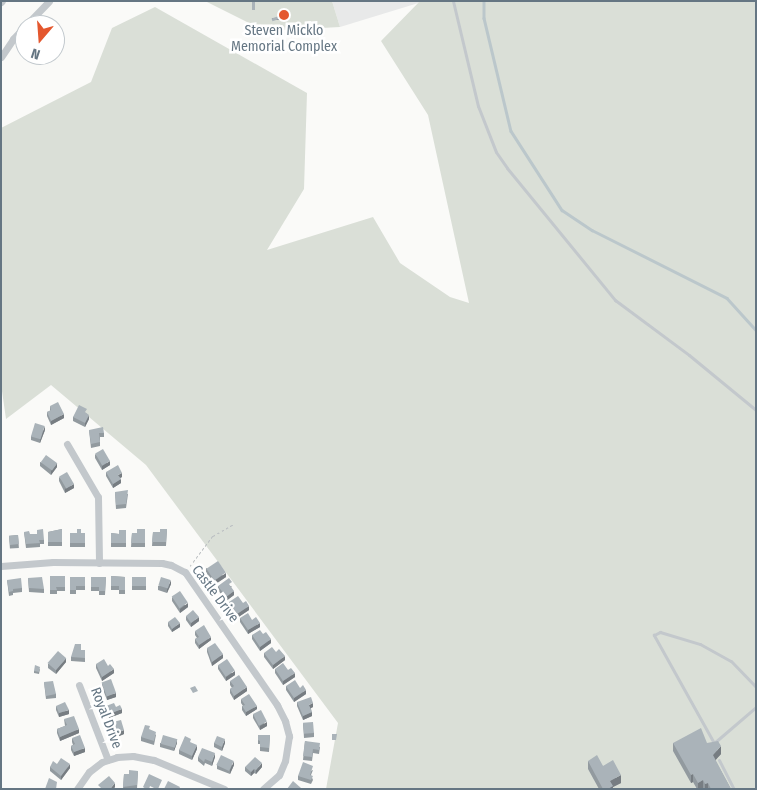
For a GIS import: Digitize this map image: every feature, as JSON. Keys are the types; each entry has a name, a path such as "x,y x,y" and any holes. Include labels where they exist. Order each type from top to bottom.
{"street":[{"path":"36,15 49,1"},
{"path":"1,57 15,37"},
{"path":"67,444 98,498 99,563"},
{"name":"Castle Drive","path":"1,566 53,562 162,563 185,572 277,705 285,720 288,736 285,761 279,775 263,789"},
{"name":"Royal Drive","path":"80,685 108,760"},
{"path":"77,789 89,772 108,760 125,756 147,758 224,789"}],"lane":[{"path":"453,1 478,106 496,152 507,168 615,300 690,355 756,410"},
{"path":"714,743 654,635 660,632 700,644 731,661 756,687"},
{"path":"712,749 714,743 756,706"},
{"path":"719,760 734,789"}],"path":[{"path":"185,572 213,536 234,524"}],"shaded area":[{"name":"Steven Micklo Memorial Complex","path":"205,1 332,1 340,27 265,31"},
{"path":"332,1 425,1 340,27"},
{"path":"420,1 756,1 756,789 326,789 338,723 146,465 51,385 6,419 1,384 1,128 91,82 112,28 155,7 307,93 304,189 267,250 373,217 400,263 450,297 469,303 428,115 381,41"}],"building":[{"path":"252,1 255,1 255,10 252,10"},
{"path":"282,15 283,18 272,21 272,18"},
{"path":"58,402 64,414 51,421 47,412 51,410 50,406"},
{"path":"79,405 87,409 85,412 89,415 85,423 73,417"},
{"path":"35,423 45,426 40,439 31,436"},
{"path":"103,427 104,433 99,433 100,442 91,444 89,430"},
{"path":"103,449 110,461 102,466 95,454"},
{"path":"46,455 57,463 52,471 41,462"},
{"path":"118,465 122,473 118,475 121,479 113,484 106,472"},
{"path":"67,472 74,484 66,489 59,476"},
{"path":"128,490 126,504 116,505 115,492"},
{"path":"43,529 44,540 39,540 40,543 26,544 24,532 29,531 30,534 37,534 37,530"},
{"path":"62,529 62,542 48,542 48,532"},
{"path":"77,529 81,529 81,533 85,533 85,543 70,543 70,533 77,533"},
{"path":"137,529 145,529 145,543 131,543 132,533 137,533"},
{"path":"160,529 167,529 166,542 152,542 153,532 160,532"},
{"path":"119,530 126,530 126,543 111,543 111,533 119,534"},
{"path":"18,535 19,544 10,545 9,536"},
{"path":"218,561 226,573 214,580 206,569"},
{"path":"50,576 65,576 65,587 56,587 57,590 50,590"},
{"path":"111,576 125,577 125,590 119,590 119,586 111,586"},
{"path":"42,577 44,589 29,588 28,578"},
{"path":"70,577 85,577 85,586 76,586 76,590 70,590"},
{"path":"91,577 106,577 105,591 99,591 99,587 91,587"},
{"path":"132,577 146,577 146,586 132,586"},
{"path":"161,577 171,580 168,589 158,586"},
{"path":"21,578 22,588 13,589 13,591 9,592 7,580"},
{"path":"229,578 232,582 229,584 234,591 226,597 218,586"},
{"path":"180,591 188,603 180,608 172,597"},
{"path":"238,596 243,603 246,601 249,606 237,614 229,602"},
{"path":"193,610 199,617 191,623 186,616"},
{"path":"248,613 252,620 256,617 260,623 248,630 240,618"},
{"path":"175,617 180,623 172,629 168,622"},
{"path":"204,625 211,637 199,645 195,639 199,637 195,631"},
{"path":"260,630 263,634 266,632 271,639 260,647 252,635"},
{"path":"215,643 223,654 212,662 207,648"},
{"path":"75,644 81,644 81,650 85,650 85,658 71,657"},
{"path":"272,647 276,652 279,649 285,656 273,665 264,653"},
{"path":"58,651 66,658 56,670 48,663"},
{"path":"104,659 108,666 110,664 114,669 102,677 96,664"},
{"path":"227,659 235,671 226,677 218,665"},
{"path":"283,663 288,670 291,668 295,673 283,681 275,669"},
{"path":"35,665 40,667 39,672 34,671"},
{"path":"239,675 247,687 234,696 230,689 234,686 230,681"},
{"path":"111,679 116,693 107,697 102,682"},
{"path":"295,680 300,688 303,685 306,690 294,698 286,686"},
{"path":"53,681 56,694 46,696 44,682"},
{"path":"195,686 198,691 193,693 190,688"},
{"path":"249,694 257,706 246,712 242,706 245,705 241,699"},
{"path":"311,697 313,703 309,705 312,712 303,716 297,702"},
{"path":"65,702 69,710 59,713 56,706"},
{"path":"114,703 116,707 120,705 122,709 109,714 106,706"},
{"path":"261,710 267,722 259,726 253,714"},
{"path":"74,716 79,729 60,737 57,729 67,725 64,719"},
{"path":"121,720 124,730 117,733 113,722"},
{"path":"313,722 314,733 304,734 303,723"},
{"path":"145,725 150,726 149,729 156,732 154,741 141,737"},
{"path":"701,728 707,743 718,741 721,746 713,755 731,789 711,789 708,783 705,784 703,780 698,783 693,774 691,775 673,743"},
{"path":"332,734 337,734 336,740 332,740"},
{"path":"80,735 85,748 74,752 71,746 75,744 72,738"},
{"path":"163,735 177,739 175,748 161,744"},
{"path":"258,735 270,735 269,748 260,747"},
{"path":"185,736 191,739 190,742 197,745 192,756 179,750"},
{"path":"217,736 225,739 222,747 214,743"},
{"path":"305,741 320,743 319,750 313,749 312,757 303,756"},
{"path":"202,748 215,753 212,762 205,759 204,762 198,757"},
{"path":"221,755 234,761 229,771 216,765"},
{"path":"597,755 603,766 613,760 621,775 610,781 613,786 608,789 603,789 588,761"},
{"path":"255,757 262,763 256,770 254,769 251,772 245,767"},
{"path":"61,758 70,764 61,776 50,767 53,761 57,764"},
{"path":"303,762 313,766 310,775 313,776 311,780 298,776"},
{"path":"129,770 138,771 137,785 123,787 124,774 129,774"},
{"path":"149,774 162,780 158,789 150,786 149,789 143,787"},
{"path":"109,776 115,783 110,789 102,789 98,785"},
{"path":"49,778 57,782 56,789 45,789"},
{"path":"168,781 180,787 179,789 164,789"},
{"path":"293,781 301,788 300,789 287,789"}],"waterway":[{"path":"484,1 484,18 511,131 562,210 592,230 727,298 756,330"}],"place":[{"name":"Steven Micklo Memorial Complex","path":"284,15"}]}
